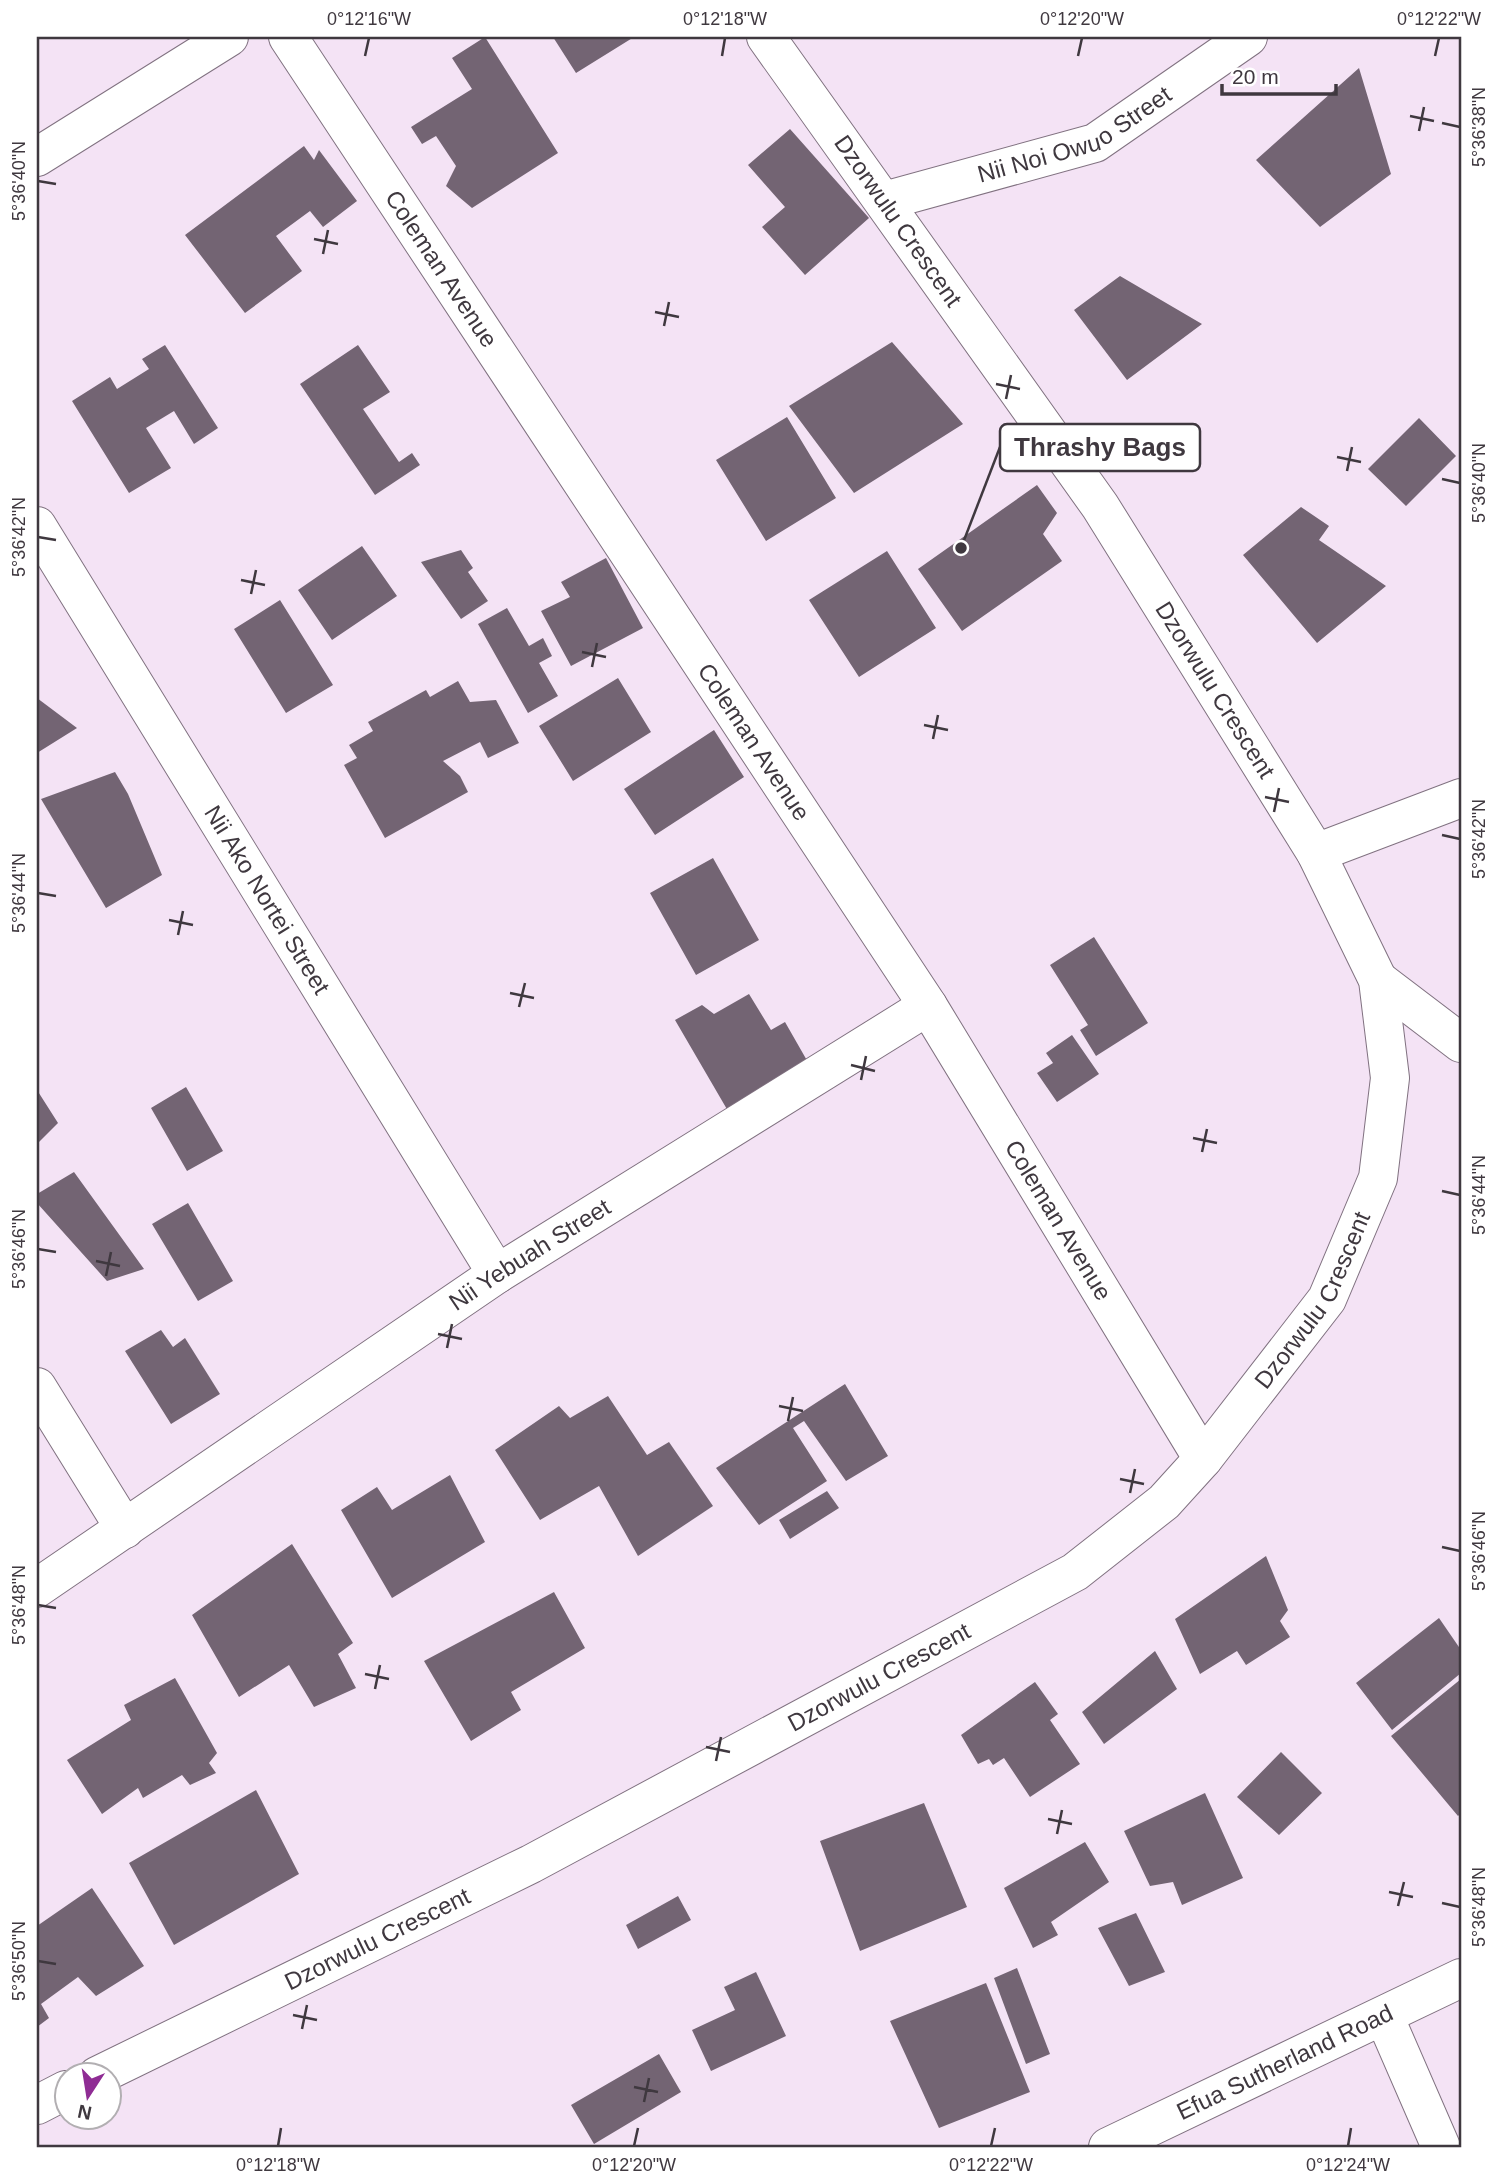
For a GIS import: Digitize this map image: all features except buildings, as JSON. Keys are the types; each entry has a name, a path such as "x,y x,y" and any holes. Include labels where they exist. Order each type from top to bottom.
{"street":[{"path":"37,157 229,37"},
{"name":"Coleman Avenue","path":"288,37 928,1006 1203,1459"},
{"name":"Dzorwulu Crescent","path":"122,2064 531,1864 1075,1572 1164,1502 1203,1459 1327,1299 1378,1178 1390,1078 1378,981 1316,853 1100,506 766,37"},
{"name":"Nii Noi Owuo Street","path":"884,201 1096,143 1248,37"},
{"name":"Nii Ako Nortei Street","path":"37,526 497,1274"},
{"path":"1316,853 1461,798"},
{"path":"1378,981 1461,1043"},
{"name":"Nii Yebuah Street","path":"37,1588 497,1274 928,1006"},
{"path":"37,1387 125,1529"},
{"name":"Efua Sutherland Road","path":"1108,2147 1461,1978"},
{"path":"1384,2016 1441,2147"}],"place":[{"name":"Thrashy Bags","path":"961,548"}]}
